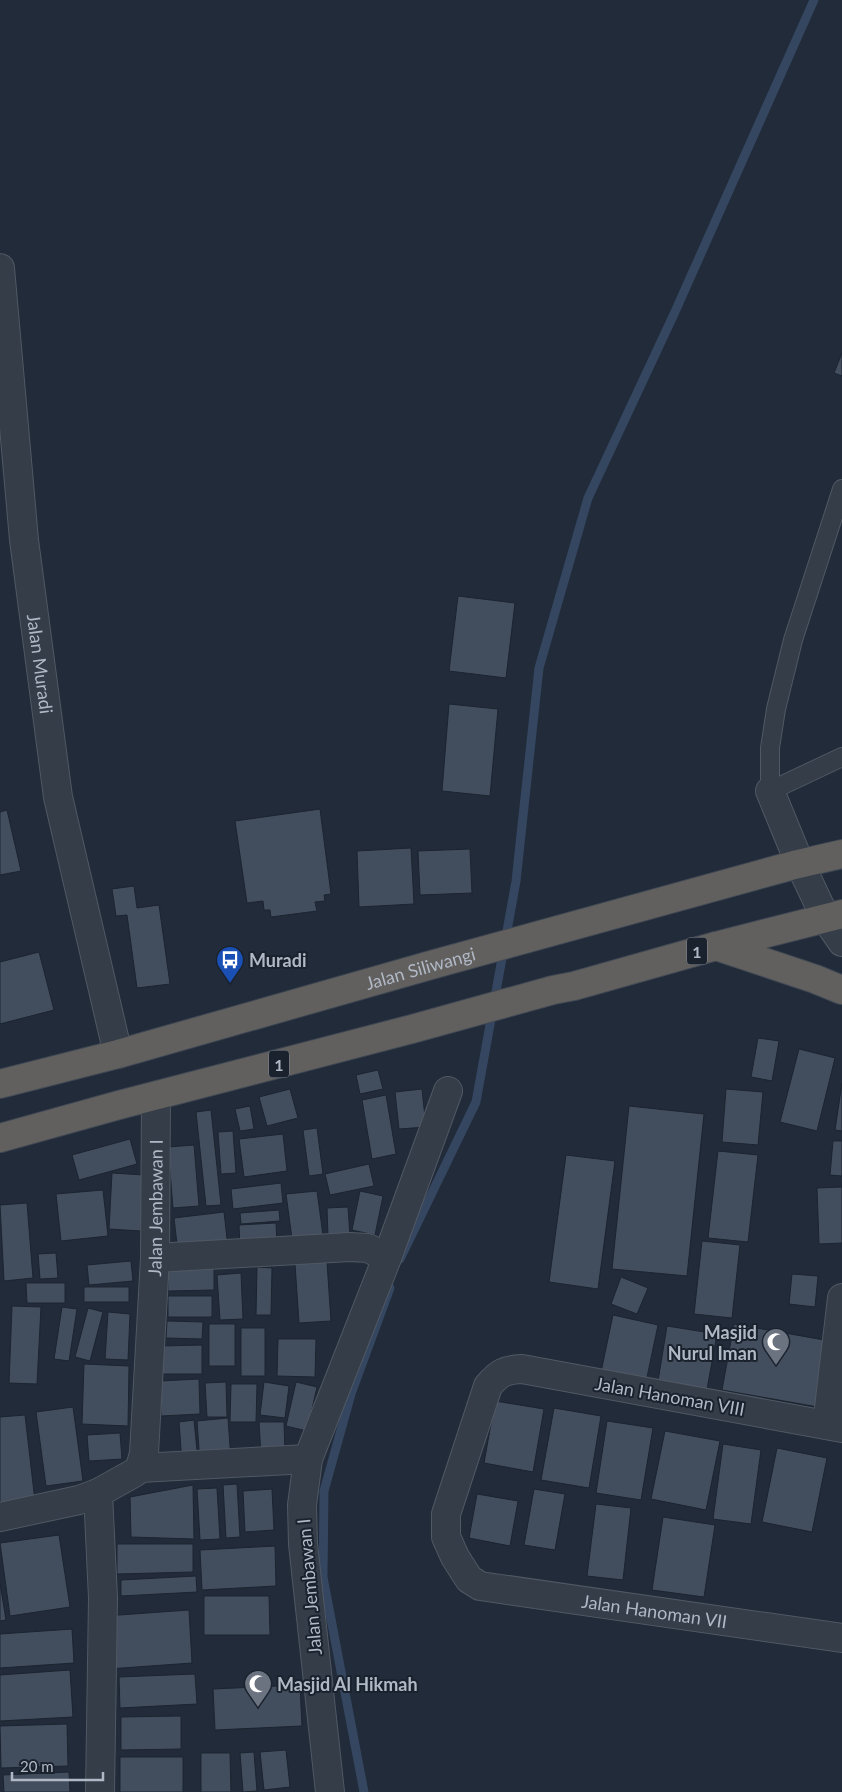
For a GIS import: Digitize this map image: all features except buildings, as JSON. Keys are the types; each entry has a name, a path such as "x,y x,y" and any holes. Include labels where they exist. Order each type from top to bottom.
{"highway":[{"name":"Jalan Siliwangi","path":"0,1084 118,1054 546,933 842,854"},
{"name":"1","path":"0,1138 834,916"},
{"path":"716,946 842,990"}],"street":[{"name":"Jalan Muradi","path":"0,268 2,312 24,540 58,797 118,1054"},
{"path":"770,791 800,864 834,916 842,942"},
{"name":"Jalan Jembawan I","path":"330,1792 303,1544 302,1505 308,1459 388,1258 448,1091"},
{"name":"Jalan Jembawan I","path":"140,1468 144,1453 155,1258 156,1096"},
{"path":"155,1258 350,1247 368,1248 388,1258"},
{"path":"835,1426 842,1298"},
{"name":"Jalan Hanoman VIII","path":"469,1579 455,1558 446,1537 446,1514 488,1386 498,1374 509,1370 522,1369 835,1426"},
{"path":"0,1516 79,1500 98,1493 140,1468 308,1459"},
{"path":"98,1493 103,1598 100,1792"},
{"name":"Jalan Hanoman VII","path":"469,1579 480,1586 498,1589 842,1638"}],"lane":[{"path":"842,489 793,640 776,709 770,748 770,791 842,756"}],"waterway":[{"path":"400,1259 476,1102 516,881 539,668 588,498 674,314 814,0"},
{"path":"364,1792 323,1577 324,1491 351,1394 390,1288"}],"place":[{"name":"Muradi","path":"230,984"},
{"name":"Masjid Nurul Iman","path":"776,1366"},
{"name":"Masjid Al Hikmah","path":"258,1708"}]}
